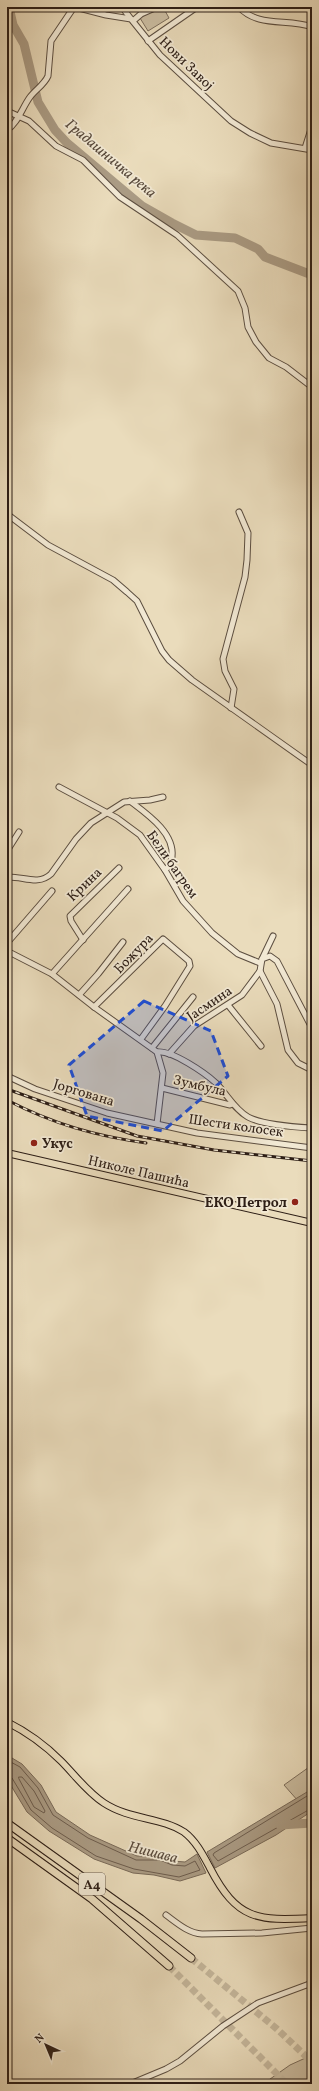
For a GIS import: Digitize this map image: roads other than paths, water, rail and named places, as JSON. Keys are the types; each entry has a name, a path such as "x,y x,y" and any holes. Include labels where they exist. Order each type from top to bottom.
{"highway":[{"name":"A4","path":"7,1823 141,1919 191,1958"},
{"name":"A4","path":"7,1838 92,1899 169,1966"}],"main road":[{"name":"Николе Пашића","path":"7,1153 312,1223"},
{"path":"7,1722 42,1744 91,1793 105,1803 133,1817 160,1822 176,1828 194,1841 204,1855 220,1887 238,1907 259,1917 286,1919 312,1918"}],"street":[{"path":"7,130 14,124 30,96 42,86 48,76 52,40 74,7 132,20 157,7"},
{"name":"Нови Завој","path":"122,7 160,55 231,121 260,138 270,142 312,150"},
{"path":"148,41 197,7"},
{"path":"239,7 243,12 264,21 284,21 312,27"},
{"path":"7,111 29,121 56,146 83,160 120,197 177,235 238,290 245,308 248,327 256,342 268,358 286,367 312,387"},
{"path":"305,148 312,126"},
{"path":"231,708 234,689 224,671 223,659 245,577 248,547 247,527 239,512"},
{"path":"7,514 48,545 113,580 137,601 162,651 169,660 192,680 312,765"},
{"name":"Бели багрем","path":"59,787 108,813 140,835 165,870 183,901 212,933 238,954 261,961 270,956 277,961 312,1028"},
{"path":"7,877 36,881 49,876 84,830 108,813 124,802 150,800 163,797"},
{"path":"130,801 164,830 172,845 171,861 169,867 165,870"},
{"path":"7,851 19,832"},
{"name":"Крина","path":"83,940 70,916 119,868"},
{"path":"52,974 128,889"},
{"path":"7,944 52,891"},
{"path":"273,936 261,961 260,971 278,1004 288,1050 298,1063 312,1070"},
{"name":"Божура","path":"94,1007 163,939 190,963 190,968 141,1040"},
{"path":"79,995 98,974 123,942"},
{"path":"7,951 52,974 94,1007 157,1052 169,1054 204,1074 216,1083 233,1104 252,1119 296,1128 311,1128"},
{"name":"Јасмина","path":"169,1054 194,1026 228,1005 245,992 260,971"},
{"path":"152,1048 193,997"},
{"path":"228,1005 261,1046"},
{"path":"157,1052 163,1068 157,1124"},
{"name":"Јоргована","path":"7,1076 35,1089 84,1106 157,1124"},
{"name":"Зумбула","path":"162,1088 198,1098 230,1105 233,1104"},
{"name":"Шести колосек","path":"157,1124 197,1133 312,1148"},
{"path":"166,1915 186,1929 194,1933 202,1934 262,1933 312,1928"},
{"path":"130,2084 160,2072 180,2061 222,2026 258,2003 312,1983"}],"water":[{"path":"7,1755 22,1764 41,1785 56,1812 90,1835 137,1856 161,1856 173,1861 185,1862 197,1854 206,1873 180,1881 154,1875 133,1873 94,1859 49,1831 27,1812 7,1779"},
{"path":"312,1789 312,1811 276,1835 215,1868 207,1852"}],"waterway":[{"name":"Градашничка река","path":"9,7 13,25 24,44 38,102 55,130 67,143 142,206 172,223 196,235 235,238 258,249 265,257 312,275"},
{"path":"280,1825 312,1823"}],"tunnel":[{"path":"191,1958 277,2029 312,2062"},
{"path":"169,1966 287,2084"}],"railway":[{"path":"7,1089 137,1136 214,1150 312,1161"},
{"path":"7,1100 41,1116 75,1128 110,1137 146,1143"}],"place":[{"name":"Укус","path":"34,1143"},
{"name":"ЕКО Петрол","path":"295,1202"}],"water label":[{"name":"Нишава","path":"153,1852"}]}
